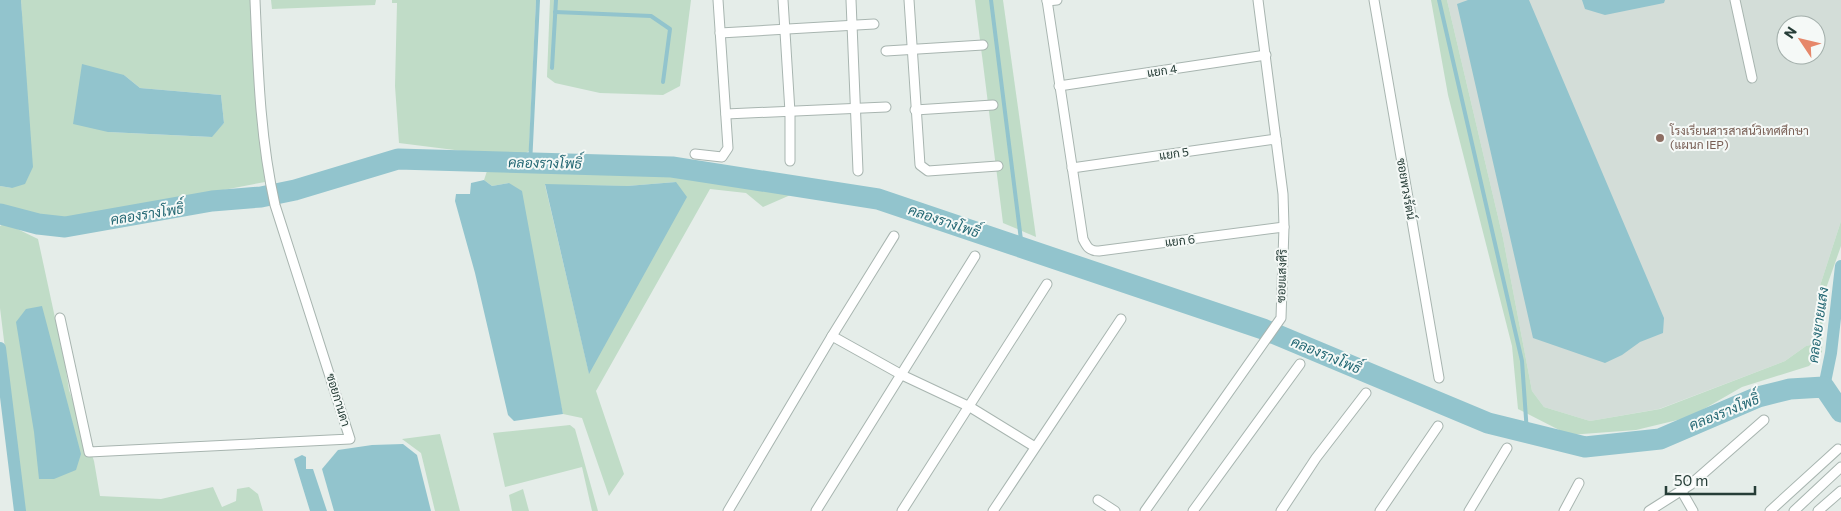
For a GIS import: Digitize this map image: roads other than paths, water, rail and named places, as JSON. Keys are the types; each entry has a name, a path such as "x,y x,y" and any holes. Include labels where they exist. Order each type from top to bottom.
{"street":[{"name":"ซอยกานดา","path":"60,318 89,452 306,443 350,439 275,205 267,169 258,63 256,0"},
{"path":"695,154 722,157 728,148 718,0"},
{"path":"783,0 790,112 790,161"},
{"path":"851,0 858,171"},
{"path":"909,0 910,49 920,165 928,171 998,166"},
{"path":"1057,0 1047,1 1058,86 1072,168"},
{"name":"ซอยแสงศิริ","path":"1145,511 1281,318 1284,227 1283,194 1258,0"},
{"name":"ซอยพวงรัตน์","path":"1374,0 1439,378"},
{"path":"1735,0 1752,78"},
{"path":"720,32 874,24"},
{"path":"886,51 982,45"},
{"name":"แยก 4","path":"1058,86 1266,55"},
{"path":"915,110 993,105"},
{"path":"726,114 886,107"},
{"name":"แยก 5","path":"1072,168 1276,139"},
{"name":"แยก 6","path":"1072,168 1083,238 1087,247 1092,251 1284,227"},
{"path":"728,511 894,236"},
{"path":"816,511 975,256"},
{"path":"902,511 1047,284"},
{"path":"993,511 1121,319"},
{"path":"832,336 902,375 970,407 1035,447"},
{"path":"1193,511 1300,364"},
{"path":"1281,511 1316,458 1366,393"},
{"path":"1649,511 1695,481 1764,420"},
{"path":"1380,511 1438,426"},
{"path":"1469,511 1507,448"},
{"path":"1770,511 1838,449"},
{"path":"1794,511 1841,467"},
{"path":"1564,511 1579,483"},
{"path":"1682,490 1693,511"},
{"path":"1818,511 1841,491"},
{"path":"1098,500 1115,511"}],"water":[{"path":"0,0 21,0 33,167 25,184 12,188 0,186"},
{"path":"1468,0 1529,0 1664,318 1663,333 1640,342 1622,355 1605,363 1533,338 1457,4"},
{"path":"1582,0 1665,0 1664,3 1605,15 1585,9"},
{"path":"82,64 124,75 140,88 221,95 224,123 212,137 108,132 73,124"},
{"path":"484,180 492,186 509,183 522,191 563,414 514,421 508,415 475,273 455,201 456,194 470,194 471,183"},
{"path":"676,182 687,197 589,374 545,184 627,186"},
{"path":"42,306 81,454 76,470 54,479 39,479 34,432 16,322 26,309"},
{"path":"403,444 417,455 431,511 334,511 322,469 338,450 372,445"},
{"path":"302,455 306,457 306,469 313,469 327,511 310,511 294,459"}],"waterway":[{"path":"530,165 538,0"},
{"path":"552,68 556,0"},
{"path":"991,0 1022,248"},
{"path":"1439,0 1522,361 1527,433"},
{"path":"555,12 651,16 670,29 663,82"},
{"name":"คลองรางโพธิ์","path":"0,214 38,224 65,227 212,201 261,197 295,190 398,159 672,167 878,199 1263,329 1488,423 1585,447 1660,439 1758,397 1790,389 1824,387 1841,412"},
{"name":"คลองยายแสง","path":"1824,387 1831,353 1841,266"},
{"path":"0,348 20,511"}],"place":[{"name":"โรงเรียนสารสาสน์วิเทศศึกษา (แผนก IEP)","path":"1660,138"}]}
